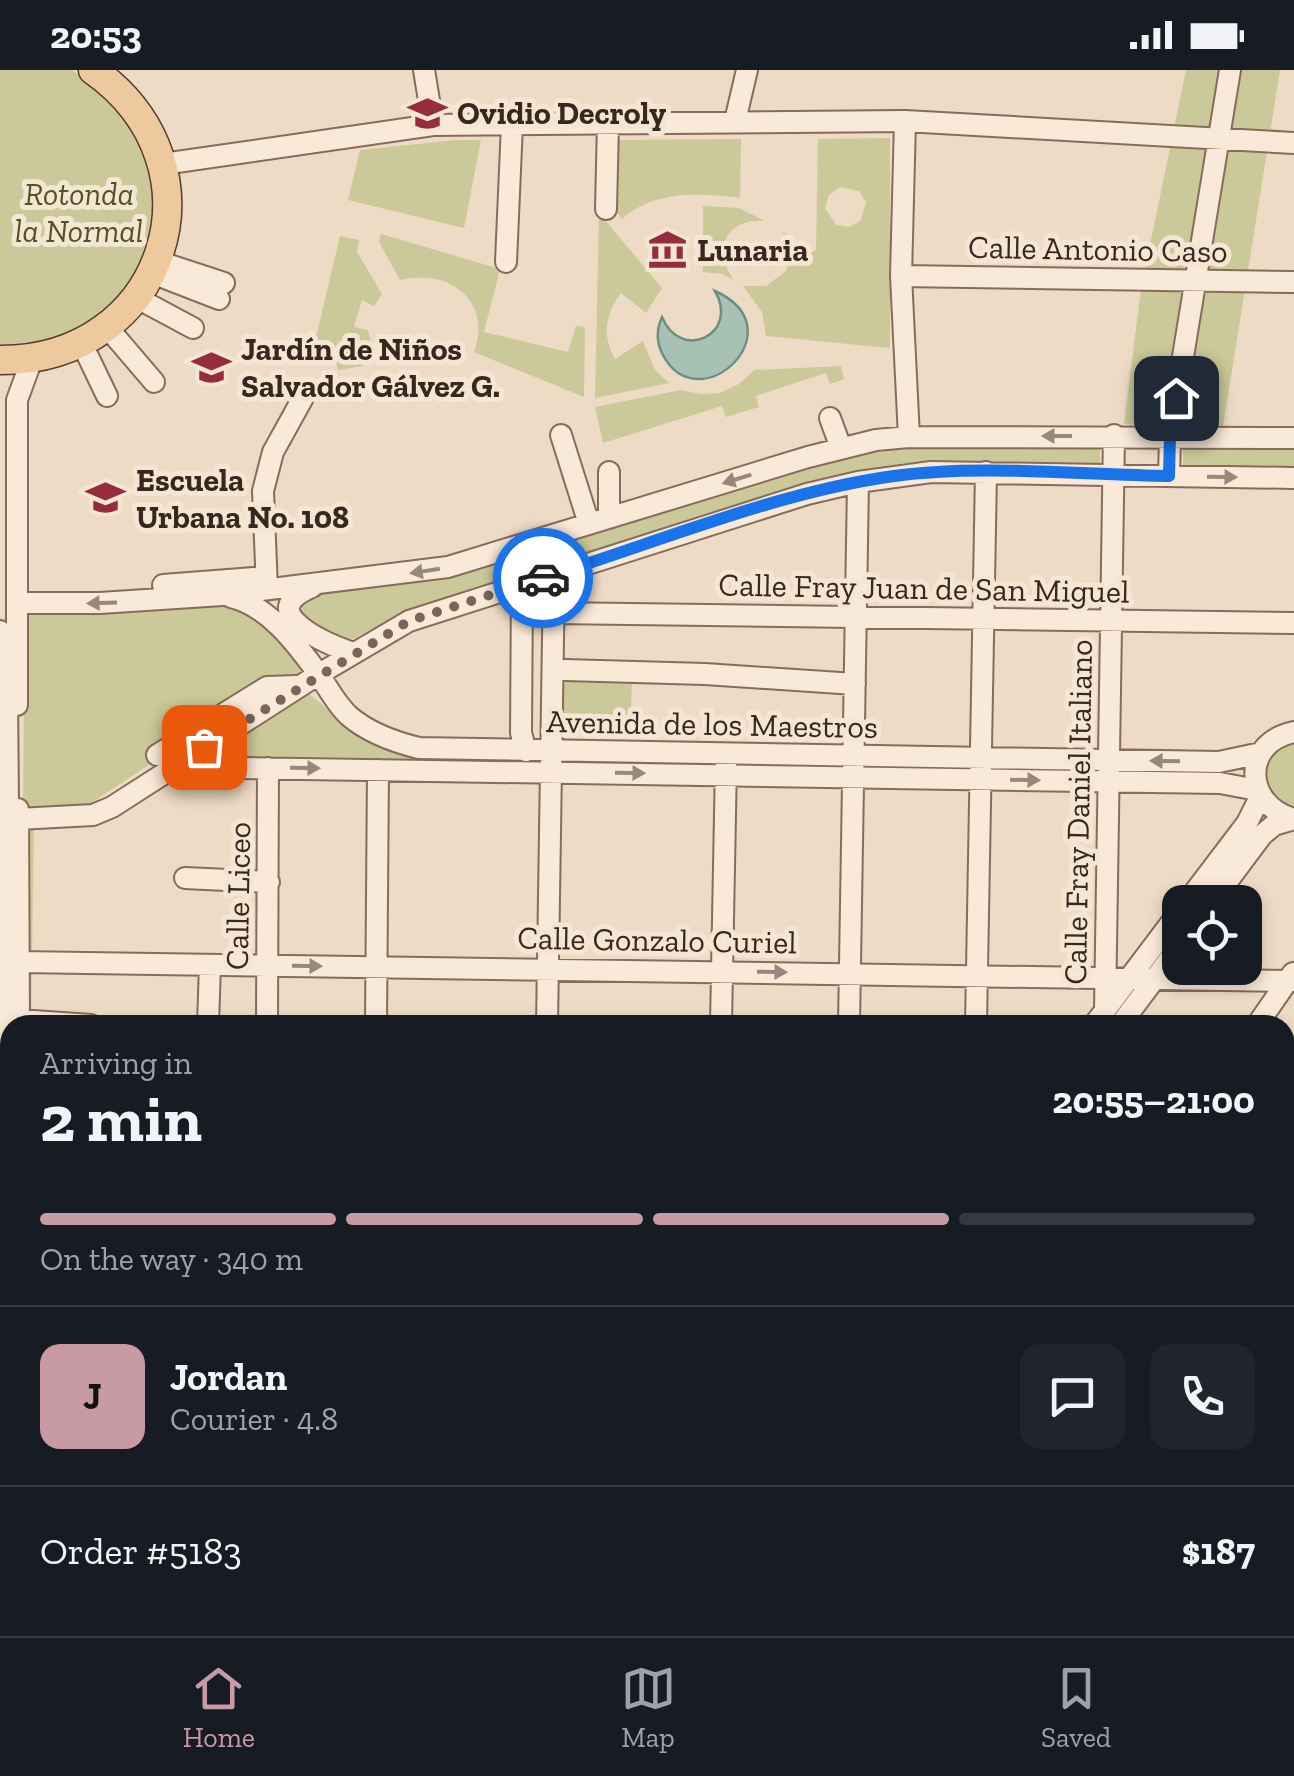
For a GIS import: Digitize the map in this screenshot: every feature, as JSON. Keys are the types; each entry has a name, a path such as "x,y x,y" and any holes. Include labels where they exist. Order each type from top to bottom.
{"main road":[{"path":"0,360 32,360 82,344 137,298 155,267 166,233 168,198 163,164 143,118 106,75"}],"street":[{"path":"424,70 433,125"},
{"path":"735,121 747,70"},
{"path":"1169,476 1170,436 1230,70"},
{"path":"163,164 433,125 904,120 1294,143"},
{"path":"904,120 900,276 909,437"},
{"path":"606,209 608,122"},
{"path":"506,262 512,124"},
{"path":"155,267 222,291"},
{"name":"Calle Antonio Caso","path":"900,276 1294,282"},
{"path":"137,298 193,328"},
{"path":"107,327 154,382"},
{"path":"82,344 107,396"},
{"path":"5,1015 18,819 18,400 32,360"},
{"path":"266,583 263,491 273,452 304,396"},
{"path":"830,418 841,448"},
{"name":"Calle Fray Daniel Italiano","path":"1106,1015 1114,435"},
{"path":"561,436 609,518"},
{"path":"159,586 319,584 448,567 841,448 909,437 1294,438"},
{"path":"609,518 612,471"},
{"path":"18,819 93,814 112,806 165,761 409,621 807,494 931,472 1294,478"},
{"path":"976,1015 986,472"},
{"path":"849,1015 858,482"},
{"path":"548,1015 554,575"},
{"path":"16,603 100,604 222,595 266,583"},
{"path":"319,584 294,597 292,616 324,643 353,653"},
{"path":"522,585 521,733 526,751"},
{"name":"Avenida de los Maestros","path":"222,595 262,610 319,674 335,702 362,726 397,742 437,750 526,751 551,762"},
{"name":"Calle Fray Juan de San Miguel","path":"553,613 1294,624"},
{"path":"0,631 0,906 17,1015"},
{"path":"565,670 855,684"},
{"path":"1,681 7,692 8,807 18,819"},
{"path":"1200,885 1247,823 1259,793 1256,764 1261,753 1278,737 1294,732"},
{"name":"Avenida de los Maestros","path":"1109,771 1218,762 1261,753"},
{"name":"Avenida de los Maestros","path":"165,761 378,770 551,762 1109,771 1220,783 1259,793"},
{"path":"721,1015 726,764"},
{"name":"Calle Liceo","path":"267,1015 268,768"},
{"path":"376,1015 378,770"},
{"path":"1259,793 1281,815 1294,819"},
{"path":"1225,885 1262,835 1274,824 1294,819"},
{"path":"185,878 269,882"},
{"path":"1109,1015 1162,935"},
{"name":"Calle Gonzalo Curiel","path":"6,959 210,966 1292,978"},
{"path":"208,1015 210,966"},
{"path":"1112,1015 1162,969"},
{"path":"1264,1015 1292,978"}],"green space":[{"name":"Rotonda la Normal","path":"0,70 71,70 114,98 154,162 158,229 132,291 80,335 0,350"},
{"path":"1186,70 1280,70 1223,427 1124,424 1141,289"},
{"path":"890,138 890,348 766,336 762,312 743,286 766,286 786,271 791,251 782,231 807,255 816,250 818,139","holes":["840,187 859,191 866,202 861,220 850,227 836,225 825,208 829,195"]},
{"path":"741,139 740,198 663,198 622,219 614,208 615,140"},
{"path":"481,140 464,228 348,200 360,150"},
{"path":"703,206 739,208 765,221 740,224 726,238 724,258 734,280 703,272"},
{"path":"599,213 662,288 646,313 621,293 607,325 611,350 615,359 643,341 655,370 669,383 595,398"},
{"path":"381,234 500,269 484,332 568,352 576,326 585,327 584,397 474,352 478,333 472,303 450,284 434,279 400,280 379,242"},
{"path":"340,236 359,240 357,252 382,294 374,306 362,300 354,327 368,330 375,359 362,366 338,370 333,348 314,346"},
{"path":"841,366 844,379 830,384 826,373 756,396 759,407 726,417 722,406 603,443 595,407 681,390 720,393 739,384 754,370"},
{"path":"1100,441 1100,466 904,463 802,487 435,601 402,613 343,644 299,619 295,605 304,594 448,576 874,446"},
{"path":"1183,444 1294,446 1294,467 1183,466"},
{"path":"227,604 254,611 310,669 85,807 23,808 25,609"},
{"path":"564,679 632,681 630,736 562,734"},
{"path":"308,693 342,721 373,739 540,759 540,765 202,758"},
{"path":"0,740 18,819 34,820 31,1015 0,1015"},
{"path":"1294,740 1294,809 1273,796 1263,774 1267,758"}],"shaded area":[{"path":"715,291 738,307 747,327 745,346 734,363 717,375 698,379 679,373 663,355 658,331 662,317 671,331 682,338 705,337 720,320 721,306"}],"way so far":[{"path":"204,747 409,621 543,578"}],"place":[{"name":"Ovidio Decroly","path":"427,113"},
{"name":"Lunaria","path":"667,250"},
{"name":"Jardín de Niños Salvador Gálvez G.","path":"211,367"},
{"name":"Escuela Urbana No. 108","path":"106,498"}],"route":[{"path":"543,578 807,494 858,482 931,472 1169,476 1176,398"}]}
